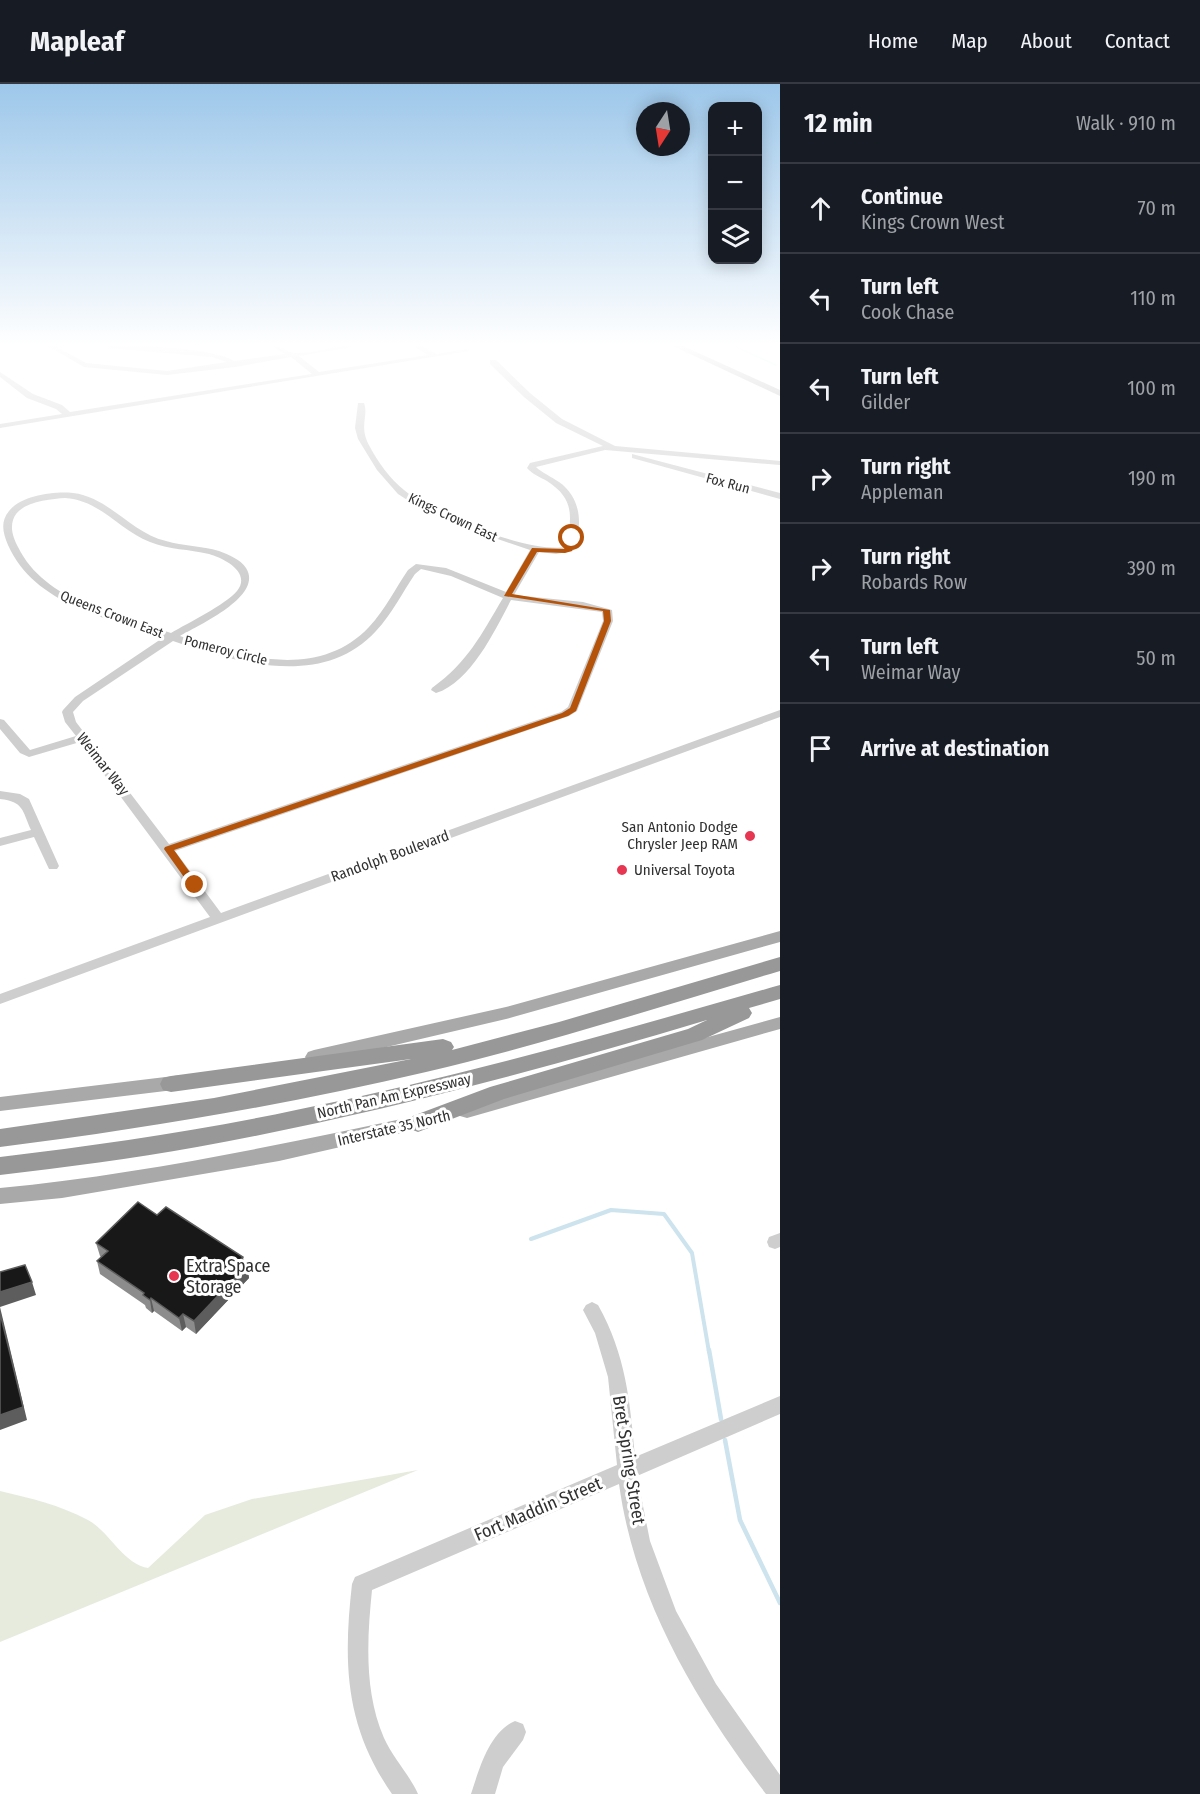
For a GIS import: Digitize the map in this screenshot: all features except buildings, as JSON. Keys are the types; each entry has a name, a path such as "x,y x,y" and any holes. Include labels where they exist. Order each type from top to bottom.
{"highway":[{"name":"North Pan Am Expressway","path":"0,1138 198,1110 426,1064 529,1038 780,964"},
{"path":"171,1084 375,1058 454,1045 595,1008 743,975"},
{"name":"North Pan Am Expressway","path":"0,1166 120,1150 395,1098 577,1051 780,992"},
{"path":"418,1123 498,1093 695,1035 780,998"}],"main road":[{"path":"0,1104 171,1084 218,1073 340,1053 506,1012 780,936"},
{"name":"Interstate 35 North","path":"0,1196 62,1190 279,1154 514,1099 780,1023"}],"street":[{"name":"Kings Crown East","path":"359,426 361,438 379,467 404,495 484,532 535,550 557,552 570,549 575,517 573,503 566,489 532,470 531,466 599,449 613,448"},
{"name":"Fox Run","path":"569,426 613,448 643,459 780,496"},
{"path":"613,448 780,463"},
{"path":"643,459 643,455 653,452"},
{"name":"Queens Crown East","path":"56,496 81,497 96,503 118,520 153,540 226,557 241,568 246,582 242,591 172,637 90,608 40,583 17,553 7,530 9,517 13,511 56,496"},
{"path":"436,690 454,677 477,652 535,550"},
{"name":"Pomeroy Circle","path":"172,637 261,661 295,662 335,655 359,643 373,630 411,572 418,566 443,569 507,596"},
{"path":"168,849 565,714 573,709 608,621 607,610 507,596"},
{"name":"Weimar Way","path":"172,637 69,708 68,716 219,919"},
{"name":"Randolph Boulevard","path":"0,999 780,713"},
{"path":"0,722 24,752 29,754 83,738"},
{"path":"0,795 16,797 25,802 53,866"},
{"path":"0,842 38,832"},
{"name":"Bret Spring Street","path":"592,1310 601,1322 613,1354 631,1501 651,1576 676,1635 698,1678 741,1744 780,1794"},
{"name":"Fort Maddin Street","path":"406,1794 375,1743 361,1699 355,1655 362,1584 780,1405"},
{"path":"483,1794 493,1761 515,1732"}],"shaded area":[{"path":"418,1470 0,1642 0,1491 56,1506 88,1520 96,1525 123,1554 148,1568 205,1515 252,1499"}],"waterway":[{"path":"531,1239 611,1210 664,1214 692,1253 709,1352"},
{"path":"709,1350 721,1419"},
{"path":"725,1440 740,1520 780,1603"}],"place":[{"name":"San Antonio Dodge Chrysler Jeep RAM","path":"750,836"},
{"name":"Universal Toyota","path":"622,870"},
{"name":"Extra Space Storage","path":"174,1276"}],"route":[{"path":"195,885 168,849 565,714 573,709 608,621 607,610 593,606 507,596 535,550 565,551 570,549 572,538"}]}
